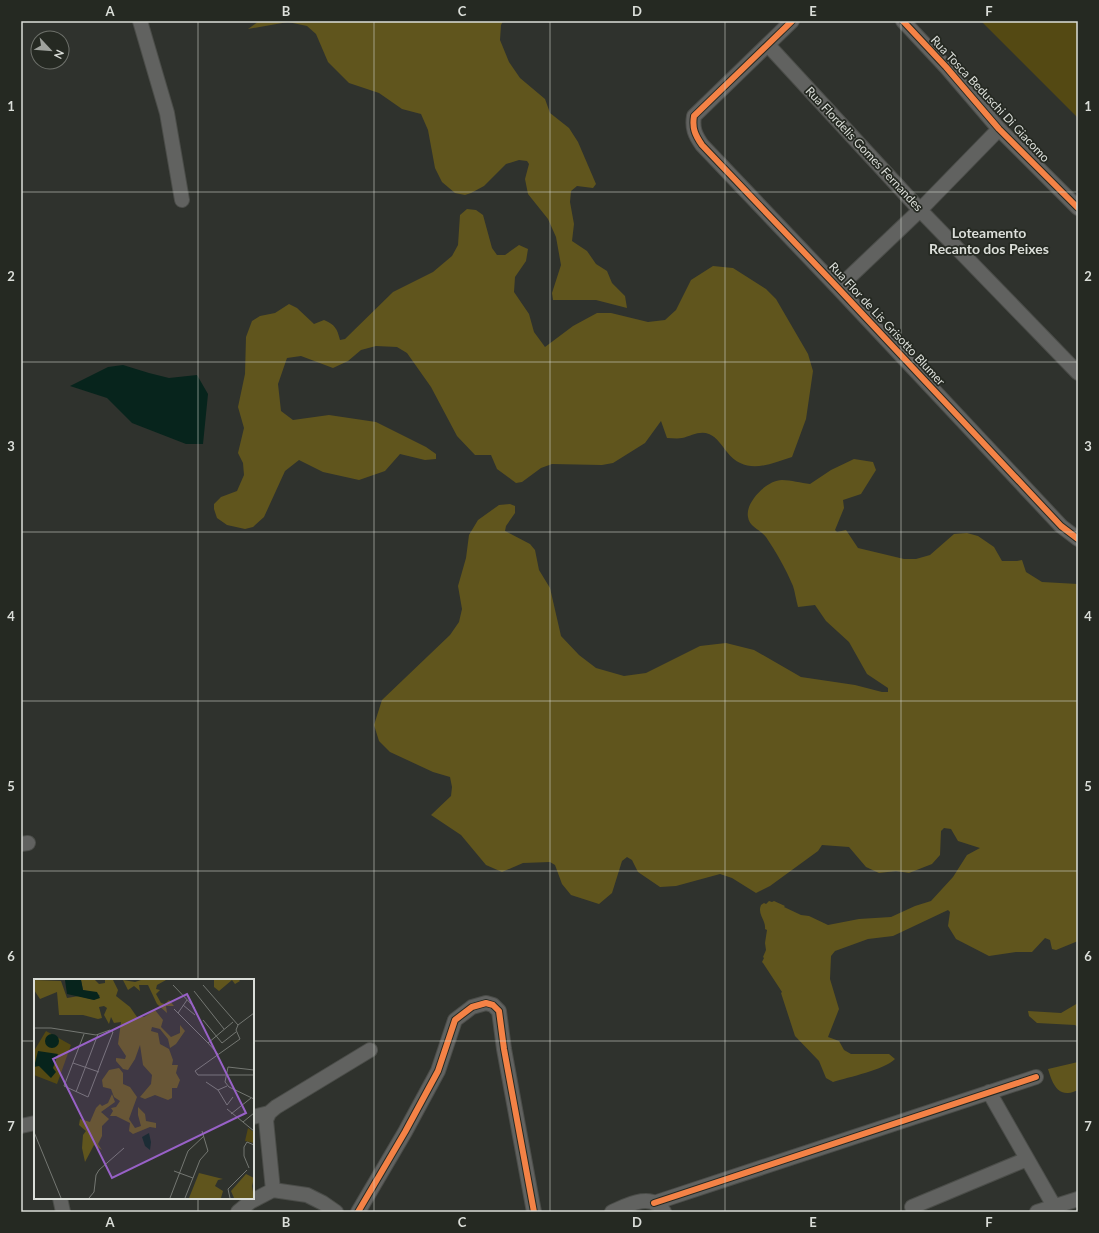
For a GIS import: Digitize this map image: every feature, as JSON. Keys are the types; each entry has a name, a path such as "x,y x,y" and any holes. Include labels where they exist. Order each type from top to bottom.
{"street":[{"path":"140,21 167,113 182,200"},
{"path":"768,45 792,21"},
{"name":"Rua Tosca Beduschi Di Giacomo","path":"903,21 946,67 999,129 1078,208"},
{"name":"Rua Flor de Lis Grisotto Blumer","path":"768,45 694,116 693,125 695,134 702,145 1060,526 1078,539"},
{"name":"Rua Flordelis Gomes Fernandes","path":"768,45 920,210 1078,374"},
{"path":"838,288 920,210 999,129"},
{"path":"358,1212 405,1132 438,1071 455,1020 472,1007 486,1003 493,1005 499,1011 504,1049 534,1212"},
{"path":"273,1190 266,1120 269,1113 276,1107 370,1050"},
{"path":"612,1212 636,1202 650,1201 659,1208 989,1092 1036,1077"},
{"path":"989,1092 1054,1206"},
{"path":"254,1117 269,1113"},
{"path":"21,1126 34,1123"},
{"path":"912,1207 1027,1159"},
{"path":"238,1212 250,1202 273,1190 307,1195 336,1212"},
{"path":"60,1199 63,1212"},
{"path":"1037,1212 1078,1199"}],"shaded area":[{"path":"259,21 503,21 501,25 500,40 509,62 520,78 545,99 550,113 569,128 578,142 596,184 593,188 577,186 571,191 570,202 574,224 572,241 587,251 596,264 607,271 612,283 625,296 627,308 596,300 553,300 552,293 561,265 556,237 548,219 528,194 525,179 529,164 527,161 519,160 506,164 484,186 471,193 465,195 455,193 442,182 435,168 428,130 421,114 402,109 379,93 349,83 328,62 316,34 307,26 288,22 248,29"},
{"path":"981,21 1078,21 1078,118"},
{"path":"467,209 476,210 483,215 492,248 497,255 505,255 519,245 528,249 526,261 515,277 514,292 529,314 534,332 545,347 573,326 597,313 611,313 648,322 665,320 676,310 691,280 713,266 733,268 766,289 776,299 808,354 813,371 806,419 792,457 766,465 749,466 741,464 727,452 712,435 702,433 680,438 667,438 661,421 645,443 613,463 602,465 552,464 541,468 522,482 516,483 497,469 491,455 475,455 457,436 431,387 407,353 397,347 376,346 361,350 348,361 333,368 301,356 287,358 278,384 281,411 293,420 329,415 376,422 426,447 436,454 436,459 425,460 400,454 385,471 359,480 323,472 299,460 285,471 264,517 253,527 245,529 227,525 217,518 214,504 221,497 237,491 244,475 243,463 238,453 244,428 238,407 245,374 246,337 252,321 260,316 275,313 289,304 297,308 314,324 324,320 331,324 337,330 340,340 345,339 393,292 433,272 452,256 458,245 460,215"},
{"path":"123,365 169,378 197,375 208,394 203,444 186,444 132,423 107,398 70,386 108,367"},
{"path":"854,459 873,462 876,470 861,494 843,500 844,508 835,530 837,532 846,530 858,548 904,559 916,559 930,555 954,534 967,533 978,536 994,547 1002,561 1022,560 1026,572 1042,582 1078,584 1078,941 1056,950 1052,949 1050,940 1045,938 1032,952 1016,952 989,956 956,939 948,926 950,912 948,910 893,936 868,939 835,951 831,956 830,979 839,1009 828,1037 839,1041 844,1050 851,1054 889,1054 895,1059 883,1067 875,1070 833,1082 826,1078 819,1061 795,1036 781,993 782,992 762,962 766,950 765,943 767,930 765,929 760,911 761,905 764,903 766,904 769,901 774,901 801,915 809,916 828,925 859,919 891,917 915,906 931,901 953,877 967,855 980,848 958,841 951,829 944,828 941,831 940,855 932,864 909,873 896,871 879,873 866,867 849,847 822,845 818,851 770,886 756,893 732,878 720,874 676,886 660,887 638,872 632,860 627,857 622,861 612,893 599,904 571,895 562,884 555,865 550,862 523,863 502,872 486,865 461,835 431,815 451,796 452,787 450,777 433,772 390,752 379,741 374,725 382,700 450,635 459,622 462,609 458,586 466,558 469,535 478,520 499,505 510,504 515,506 515,513 506,526 505,531 530,544 535,550 539,570 550,588 561,636 579,655 596,668 624,676 646,673 700,646 726,643 754,650 801,677 855,685 882,692 888,692 888,688 867,674 849,642 826,621 815,605 798,607 793,586 781,561 766,537 753,526 748,517 748,511 753,499 770,484 776,481 789,480 810,484 831,470"},
{"path":"1078,1003 1078,1027 1075,1025 1037,1023 1029,1016 1028,1011 1061,1013"},
{"path":"1078,1062 1078,1090 1068,1093 1060,1091 1054,1085 1048,1069"}],"cycle path":[{"path":"792,21 694,116 694,128 698,138 702,145 1061,526 1078,539"},
{"path":"903,21 946,67 999,129 1078,208"},
{"path":"358,1212 405,1132 438,1071 455,1020 472,1007 486,1003 493,1005 499,1011 504,1049 534,1212"},
{"path":"654,1203 1036,1077"}],"district":[{"name":"Loteamento Recanto dos Peixes","path":"989,242"}]}
